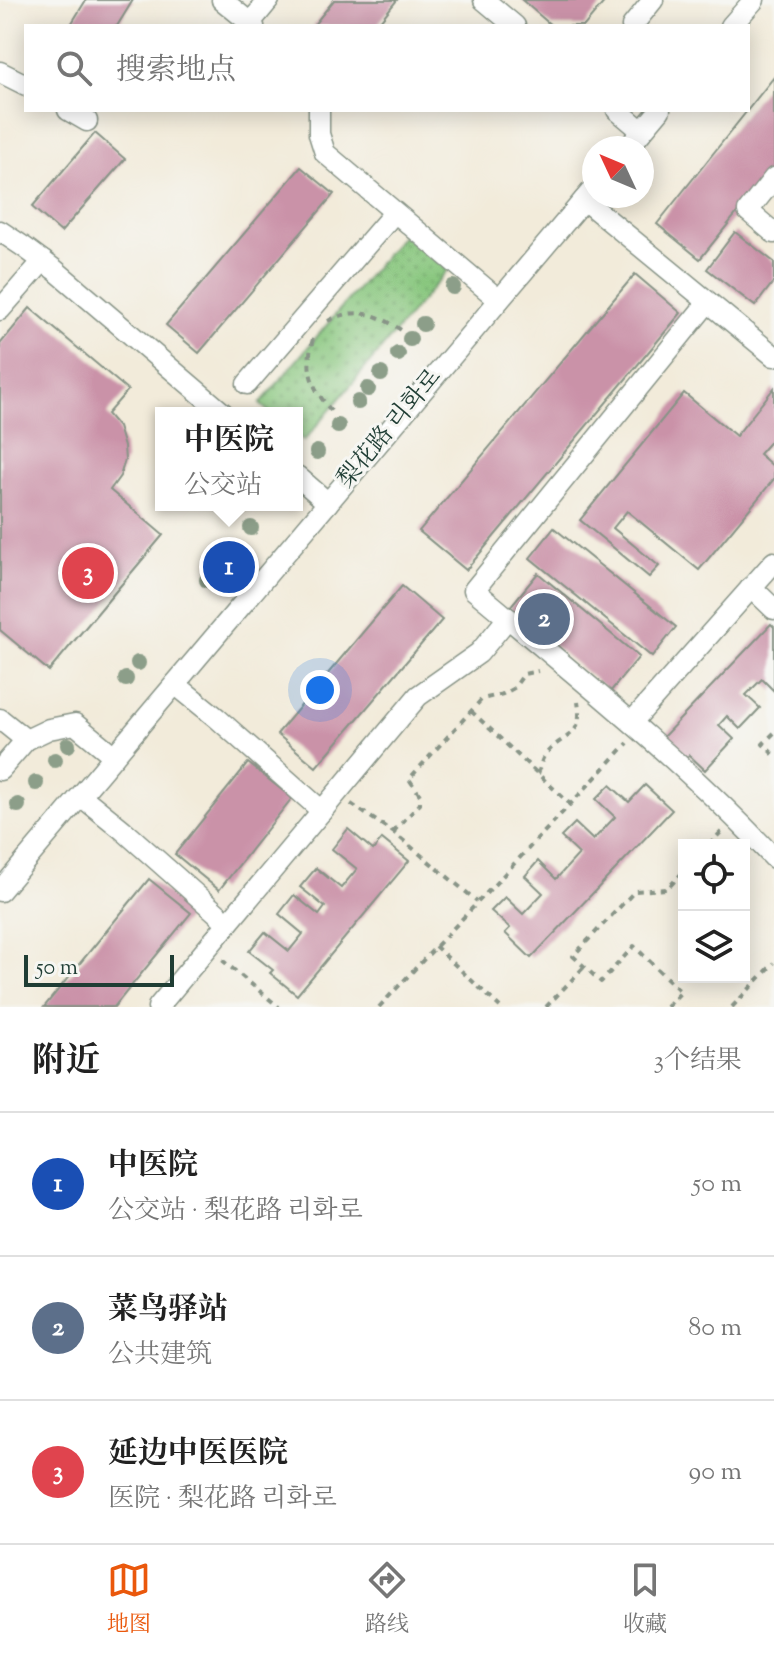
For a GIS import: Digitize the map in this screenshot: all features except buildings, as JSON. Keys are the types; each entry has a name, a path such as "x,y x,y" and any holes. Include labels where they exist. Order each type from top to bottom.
{"street":[{"path":"222,0 251,24"},
{"path":"253,24 269,0"},
{"path":"484,0 513,24"},
{"path":"634,24 653,0"},
{"path":"733,24 754,0"},
{"path":"0,72 24,84"},
{"path":"71,112 87,121"},
{"path":"319,112 319,134 325,153 499,300"},
{"path":"619,112 642,131"},
{"path":"638,136 658,112"},
{"path":"774,178 748,211 774,233"},
{"name":"梨花路 리화로","path":"0,891 582,202"},
{"path":"604,208 708,302 774,356"},
{"path":"247,384 394,213"},
{"path":"0,231 43,261 216,407"},
{"path":"4,297 43,261"},
{"path":"708,302 474,590 636,726 715,797 774,858"},
{"path":"303,481 328,503"},
{"path":"636,726 774,562"},
{"path":"751,587 774,609"},
{"path":"158,1007 418,696 479,653 508,618"},
{"path":"175,684 322,811"},
{"path":"0,719 26,740"},
{"path":"0,770 26,740 49,729 75,724 114,756"},
{"path":"81,796 228,923"}],"path":[{"path":"323,323 341,314 370,314 382,317 404,332"},
{"path":"314,333 309,354 311,382 333,413"},
{"path":"393,832 420,804 420,795 409,779 482,699 514,688 524,674 548,671"},
{"path":"538,774 543,757 575,731 580,716 578,702 572,693"},
{"path":"471,711 570,804"},
{"path":"379,1007 570,804 636,726"},
{"path":"774,733 763,744 774,755"},
{"path":"336,794 393,832 477,902"},
{"path":"667,1007 681,992 634,946 601,982 573,956 635,891 667,889 678,877"},
{"path":"435,946 500,1007"},
{"path":"207,948 279,1007"},
{"path":"732,1007 774,963"},
{"path":"546,1007 584,967"}],"green space":[{"path":"406,231 450,267 304,441 303,407 263,407 260,404"}],"place":[{"name":"中医院","path":"229,567"},
{"name":"延边中医医院","path":"88,573"},
{"name":"菜鸟驿站","path":"544,619"}]}
